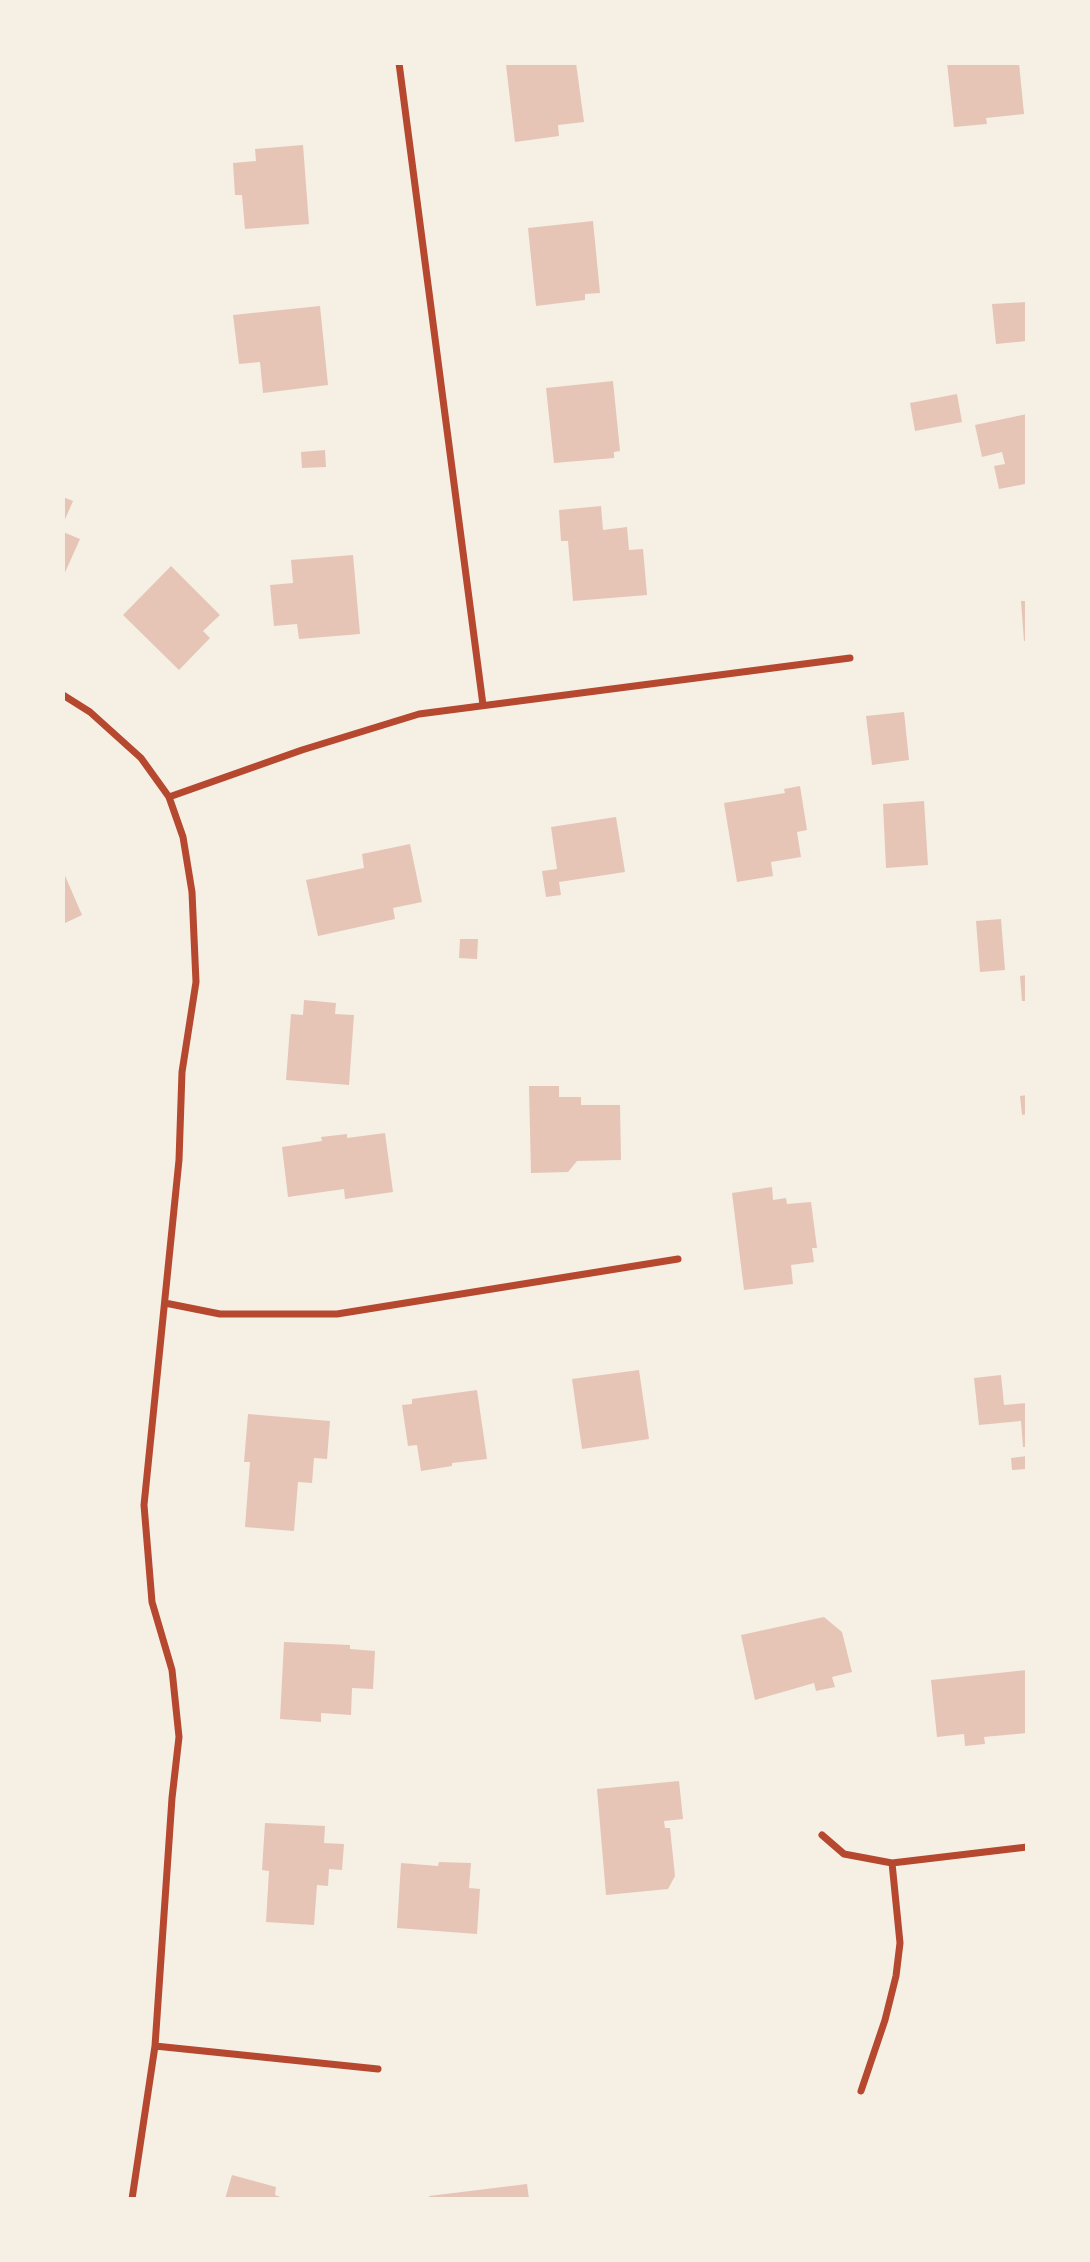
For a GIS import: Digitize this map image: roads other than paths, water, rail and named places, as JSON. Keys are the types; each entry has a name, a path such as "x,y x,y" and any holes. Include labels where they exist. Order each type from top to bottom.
{"street":[{"path":"399,63 483,705"},
{"path":"169,797 302,750 419,714 850,658"},
{"path":"63,695 90,712 141,758 169,797 183,838 192,892 196,982 182,1072 179,1160 144,1505 152,1602 172,1670 179,1737 172,1798 155,2046 132,2199"},
{"path":"165,1303 220,1314 337,1314 678,1259"},
{"path":"822,1835 844,1854 891,1863 1027,1847"},
{"path":"862,2091 896,1976 900,1942 891,1863"},
{"path":"155,2046 378,2069"}]}
